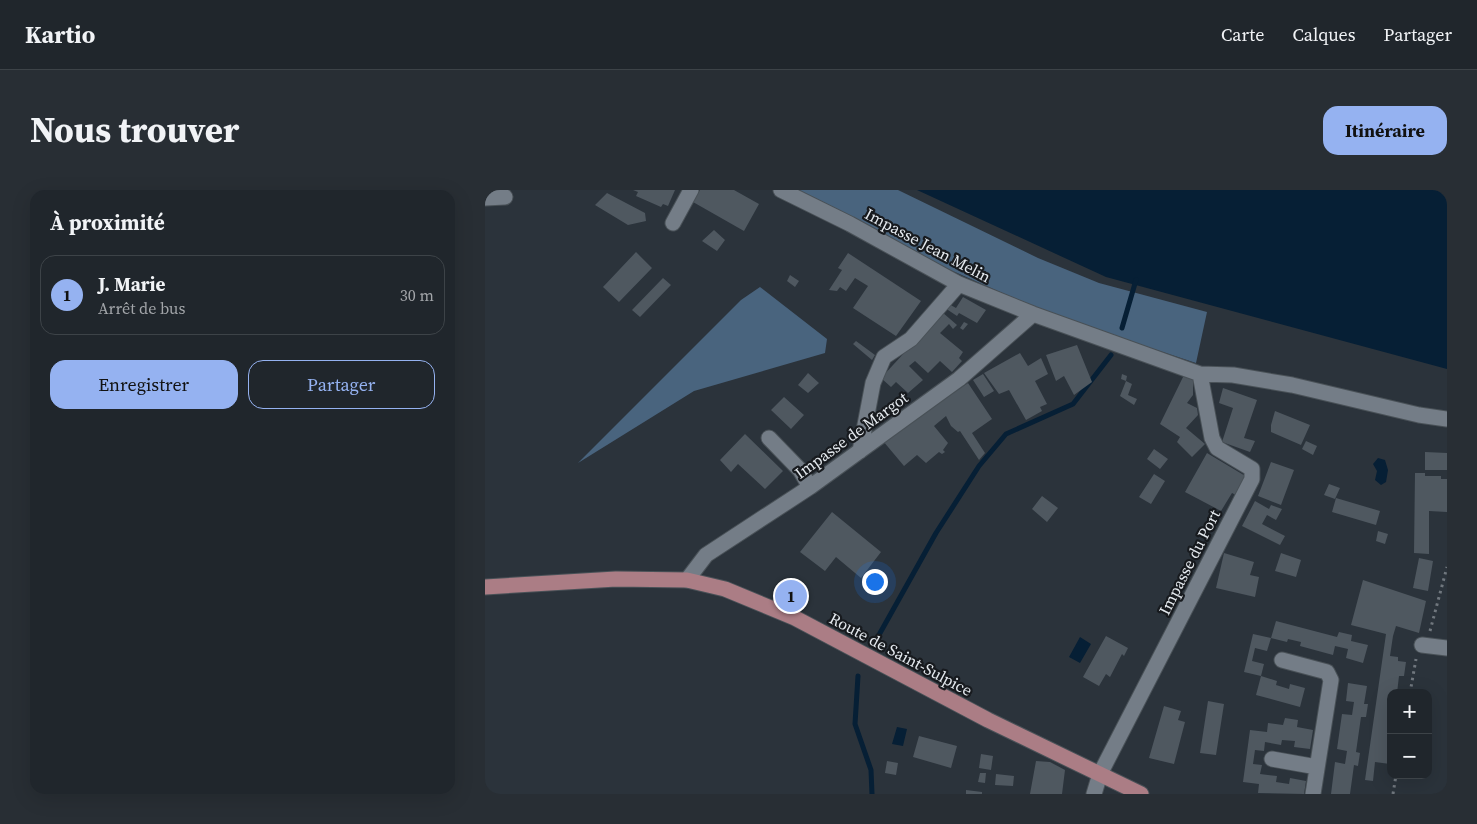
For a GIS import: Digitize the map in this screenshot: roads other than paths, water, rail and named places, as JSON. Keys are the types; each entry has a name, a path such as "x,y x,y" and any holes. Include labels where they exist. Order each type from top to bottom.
{"main road":[{"name":"Route de Saint-Sulpice","path":"485,587 616,579 687,580 725,589 795,618 988,720 1141,794"}],"street":[{"path":"673,223 691,190"},
{"name":"Impasse Jean Melin","path":"781,190 850,224 959,284 1033,314 1200,374 1233,375 1292,385 1419,415 1447,419"},
{"path":"485,198 505,197"},
{"path":"860,450 873,383 885,357 911,339 959,284"},
{"name":"Impasse de Margot","path":"687,580 706,555 810,487 959,379 1033,314"},
{"name":"Impasse du Port","path":"1100,774 1251,479 1253,470 1217,448 1212,438 1200,374"},
{"path":"769,438 800,470 810,487"},
{"path":"1422,645 1447,648"},
{"path":"1282,660 1327,672 1331,680 1313,794"},
{"path":"1272,759 1317,767"},
{"path":"1095,794 1100,774"}],"waterway":[{"path":"1122,328 1136,280"},
{"path":"875,642 936,533 979,466 1006,434 1073,404 1111,355"},
{"path":"858,676 855,724 871,770 872,794"}],"place":[{"name":"J. Marie","path":"791,596"}]}
